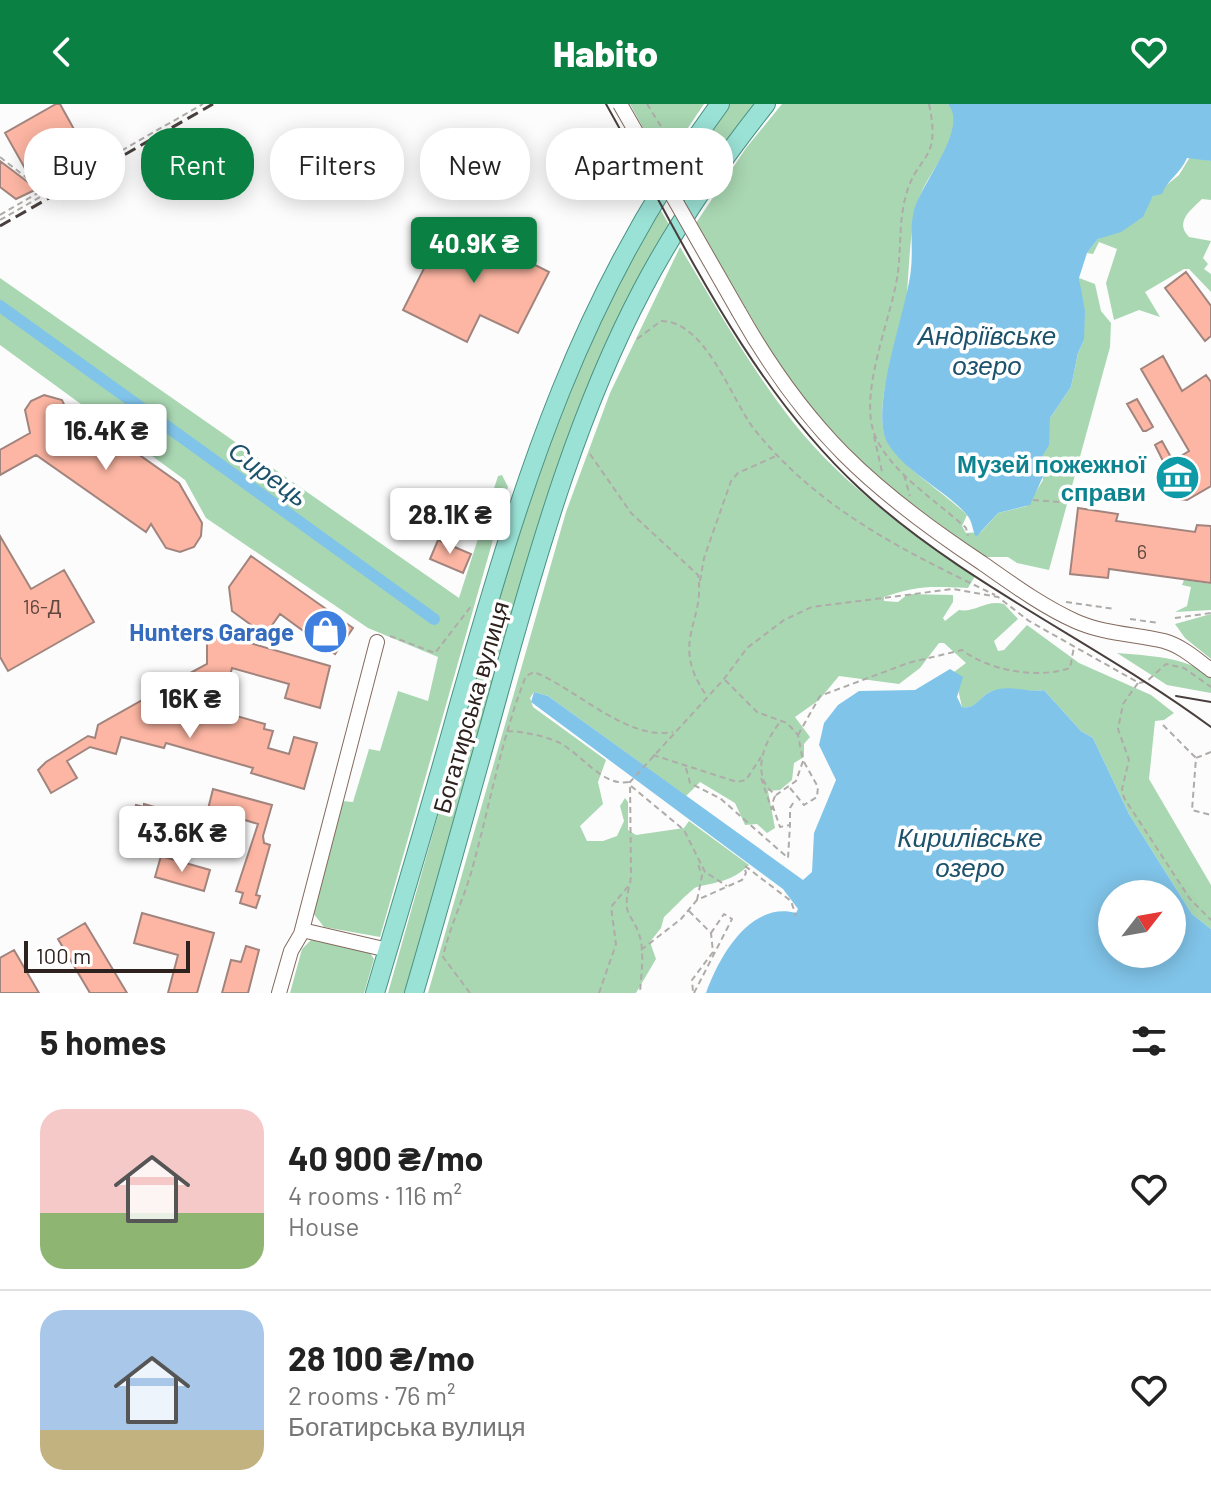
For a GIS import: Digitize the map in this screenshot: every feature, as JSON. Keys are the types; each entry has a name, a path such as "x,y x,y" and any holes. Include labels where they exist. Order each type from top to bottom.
{"main road":[{"name":"Богатирська вулиця","path":"375,993 490,598 554,404 604,288 634,232 720,104"},
{"name":"Богатирська вулиця","path":"414,993 530,583 584,420 641,292 668,244 734,145 766,104"}],"street":[{"path":"620,104 766,360 805,415 871,484 912,517 1077,622 1121,635 1166,642 1181,648 1211,670"},
{"path":"279,993 291,951 302,930 377,642"},
{"path":"302,930 388,950"}],"path":[{"path":"125,147 203,104"},
{"path":"647,104 662,128"},
{"path":"883,476 874,432 873,381 898,273 905,199 912,179 933,149 929,104"},
{"path":"0,157 24,176"},
{"path":"0,215 29,200"},
{"path":"0,220 32,200"},
{"path":"637,339 661,321 688,330 715,363 751,425 777,456 874,535 998,597 1029,621 1139,683 1145,683 1166,664 1184,668 1211,687"},
{"path":"874,432 890,459 966,528"},
{"path":"590,454 631,513 672,547 698,575 700,583"},
{"path":"707,696 696,679 688,640 704,558 714,538 731,481 738,473 777,456"},
{"path":"903,471 911,499"},
{"path":"1033,500 1072,503"},
{"path":"640,993 639,933 629,921 626,900 630,884 630,784 644,763 724,679 747,648 784,620 812,607 953,589 998,597"},
{"path":"1061,601 1115,609"},
{"path":"377,642 387,635 435,653 473,603"},
{"path":"1175,618 1211,613"},
{"path":"1130,619 1159,623"},
{"path":"798,735 820,696 908,663 962,650 995,667 1054,674 1070,668 1074,646"},
{"path":"470,993 443,957 451,922 473,868 507,731 526,676 534,672 564,686 634,729 658,734 673,731"},
{"path":"724,679 757,712 781,721 798,735 803,761 818,787 817,797 804,805 796,799 789,786"},
{"path":"1139,683 1129,691 1123,704 1118,729 1129,760 1122,789 1124,798 1190,899 1211,920"},
{"path":"652,755 737,782 746,780 781,721"},
{"path":"1163,725 1196,758 1192,810 1211,815"},
{"path":"507,731 528,733 559,743 608,778 619,784 630,784 684,830 705,872 727,886"},
{"path":"1196,758 1211,752"},
{"path":"762,756 761,777 774,813 780,827 790,825"},
{"path":"774,813 772,804 776,795 796,781 803,761"},
{"path":"686,768 690,783 721,799 788,858 790,808 796,799"},
{"path":"761,777 776,795"},
{"path":"697,859 702,876 697,900"},
{"path":"641,950 697,900 742,880 746,873 744,866 791,901 796,916"},
{"path":"599,993 616,944 611,907 630,884"},
{"path":"689,910 711,933 713,952 692,980 694,993"},
{"path":"694,993 732,919 724,914 711,933"}],"green space":[{"path":"630,104 704,104 688,128 643,128"},
{"path":"728,104 755,104 733,135 733,128 711,128"},
{"path":"782,104 948,104 952,108 954,119 950,140 917,203 905,311 885,388 882,421 885,437 894,451 967,515 962,526 966,533 981,532 998,513 1027,506 1043,480 1040,460 1050,418 1071,387 1084,340 1079,278 1095,284 1101,311 1111,323 1110,347 1049,570 1017,563 1008,557 984,557 876,477 812,409 774,356 696,223 711,200 733,200 733,168"},
{"path":"1190,157 1211,161 1211,200 1202,199 1186,216 1183,226 1189,237 1211,241 1203,258 1208,264 1204,269 1211,274 1211,292 1189,269 1184,269 1145,292 1160,317 1139,310 1114,320 1106,283 1117,249 1099,242 1093,254 1087,253 1098,239 1140,219 1153,196 1179,175"},
{"path":"658,206 670,226 537,531 405,993 388,993 528,495 590,333"},
{"path":"680,247 762,380 812,445 878,506 975,576 968,588 918,588 884,597 884,601 898,602 908,594 953,595 953,602 943,618 945,621 959,610 992,603 1004,604 1018,619 994,641 998,651 1004,650 1027,625 1079,663 1151,695 1174,713 1164,720 1155,721 1149,779 1211,885 1211,929 1192,914 1186,904 1186,880 1171,880 1129,814 1093,738 1081,731 1044,690 997,690 971,706 962,707 954,672 966,663 944,643 939,643 920,668 899,684 839,676 819,700 795,717 810,737 804,744 804,757 794,763 792,780 780,790 768,791 775,828 767,833 757,824 745,825 735,803 700,782 686,796 548,696 534,692 530,698 533,707 606,760 598,782 603,804 580,826 587,841 603,841 617,836 624,821 620,806 625,798 628,802 628,830 636,835 684,828 689,821 749,865 731,878 697,887 664,917 661,928 650,942 656,959 636,993 428,993 566,512 610,393"},
{"path":"0,278 459,598 498,476 502,475 508,487 380,937 324,927 313,913 342,801 353,802 369,749 380,751 398,691 428,701 438,657 368,628 206,518 185,480 0,345"},
{"path":"1184,580 1211,584 1211,610 1175,612 1187,606 1191,587 1182,585"},
{"path":"1211,614 1211,659 1185,638 1175,624"},
{"path":"1117,653 1166,658 1190,665 1211,677 1211,693 1167,685"},
{"path":"311,940 370,953 374,959 364,993 290,993 302,949"}],"water":[{"name":"Андріївське озеро","path":"948,104 1211,104 1211,161 1187,158 1162,194 1153,196 1143,217 1121,232 1098,239 1087,253 1079,278 1085,311 1084,340 1071,387 1050,418 1049,445 1040,460 1046,470 1030,505 998,513 976,537 969,518 958,506 894,453 883,426 886,383 911,269 913,215 953,128 953,115"},
{"name":"Кирилівське озеро","path":"950,669 963,677 957,697 962,707 974,705 997,689 1044,690 1081,731 1093,738 1129,814 1171,880 1098,880 1098,968 1186,968 1186,904 1192,914 1211,929 1211,993 706,993 728,949 751,924 764,915 796,913 798,909 783,889 531,702 534,692 548,696 803,880 812,872 814,833 836,780 819,745 824,723 838,705 859,691 915,690"}],"building":[{"path":"56,104 60,104 73,128 24,128 24,167 5,133"},
{"path":"0,161 24,179 24,195 16,199 0,187"},
{"path":"448,221 549,272 518,333 480,315 467,342 403,310"},
{"path":"1186,272 1211,306 1211,336 1205,341 1165,288"},
{"path":"1163,356 1182,391 1206,375 1211,382 1211,486 1187,500 1180,499 1174,489 1161,487 1163,461 1155,445 1162,441 1173,461 1189,451 1141,369"},
{"path":"44,395 62,400 73,424 80,413 179,483 202,523 201,536 194,547 180,552 166,548 151,524 146,532 36,455 0,475 0,450 30,433 25,410 31,401"},
{"path":"1137,399 1153,427 1146,431 1143,431 1127,404"},
{"path":"1078,508 1118,514 1116,521 1195,532 1197,525 1211,526 1211,583 1109,569 1108,578 1070,574"},
{"path":"0,536 31,589 64,570 94,622 8,671 0,657"},
{"path":"438,540 471,554 463,573 430,559"},
{"path":"251,556 353,628 335,654 280,614 265,635 232,611 229,587"},
{"path":"229,637 330,666 320,708 285,698 289,684 232,668 228,683 192,672 207,664 207,638"},
{"path":"171,684 179,700 265,724 264,729 273,731 268,748 289,754 294,737 317,743 304,789 251,773 253,768 166,743 164,748 121,737 116,754 90,747 67,761 77,778 51,793 38,770 46,762 88,736 95,738 98,725"},
{"path":"213,789 272,805 263,836 264,843 270,845 256,895 260,896 256,908 240,903 243,893 236,891 258,824 208,809"},
{"path":"144,804 185,816 178,840 131,823 136,805 144,807"},
{"path":"161,856 210,870 204,891 155,877"},
{"path":"142,913 214,933 197,993 168,993 178,955 134,943"},
{"path":"85,923 127,993 90,993 58,939"},
{"path":"246,946 259,950 248,993 222,993 231,960 241,962"},
{"path":"14,950 39,993 0,993 0,958"}],"waterway":[{"name":"Сирець","path":"0,306 434,619"}],"tram line":[{"path":"606,104 718,306 782,402 819,447 859,488 941,553 1211,727"},
{"path":"1176,696 1211,702"}],"railway":[{"path":"0,226 213,104"}],"place":[{"name":"Музей пожежної справи","path":"1177,477"},
{"name":"Hunters Garage","path":"325,631"}]}
